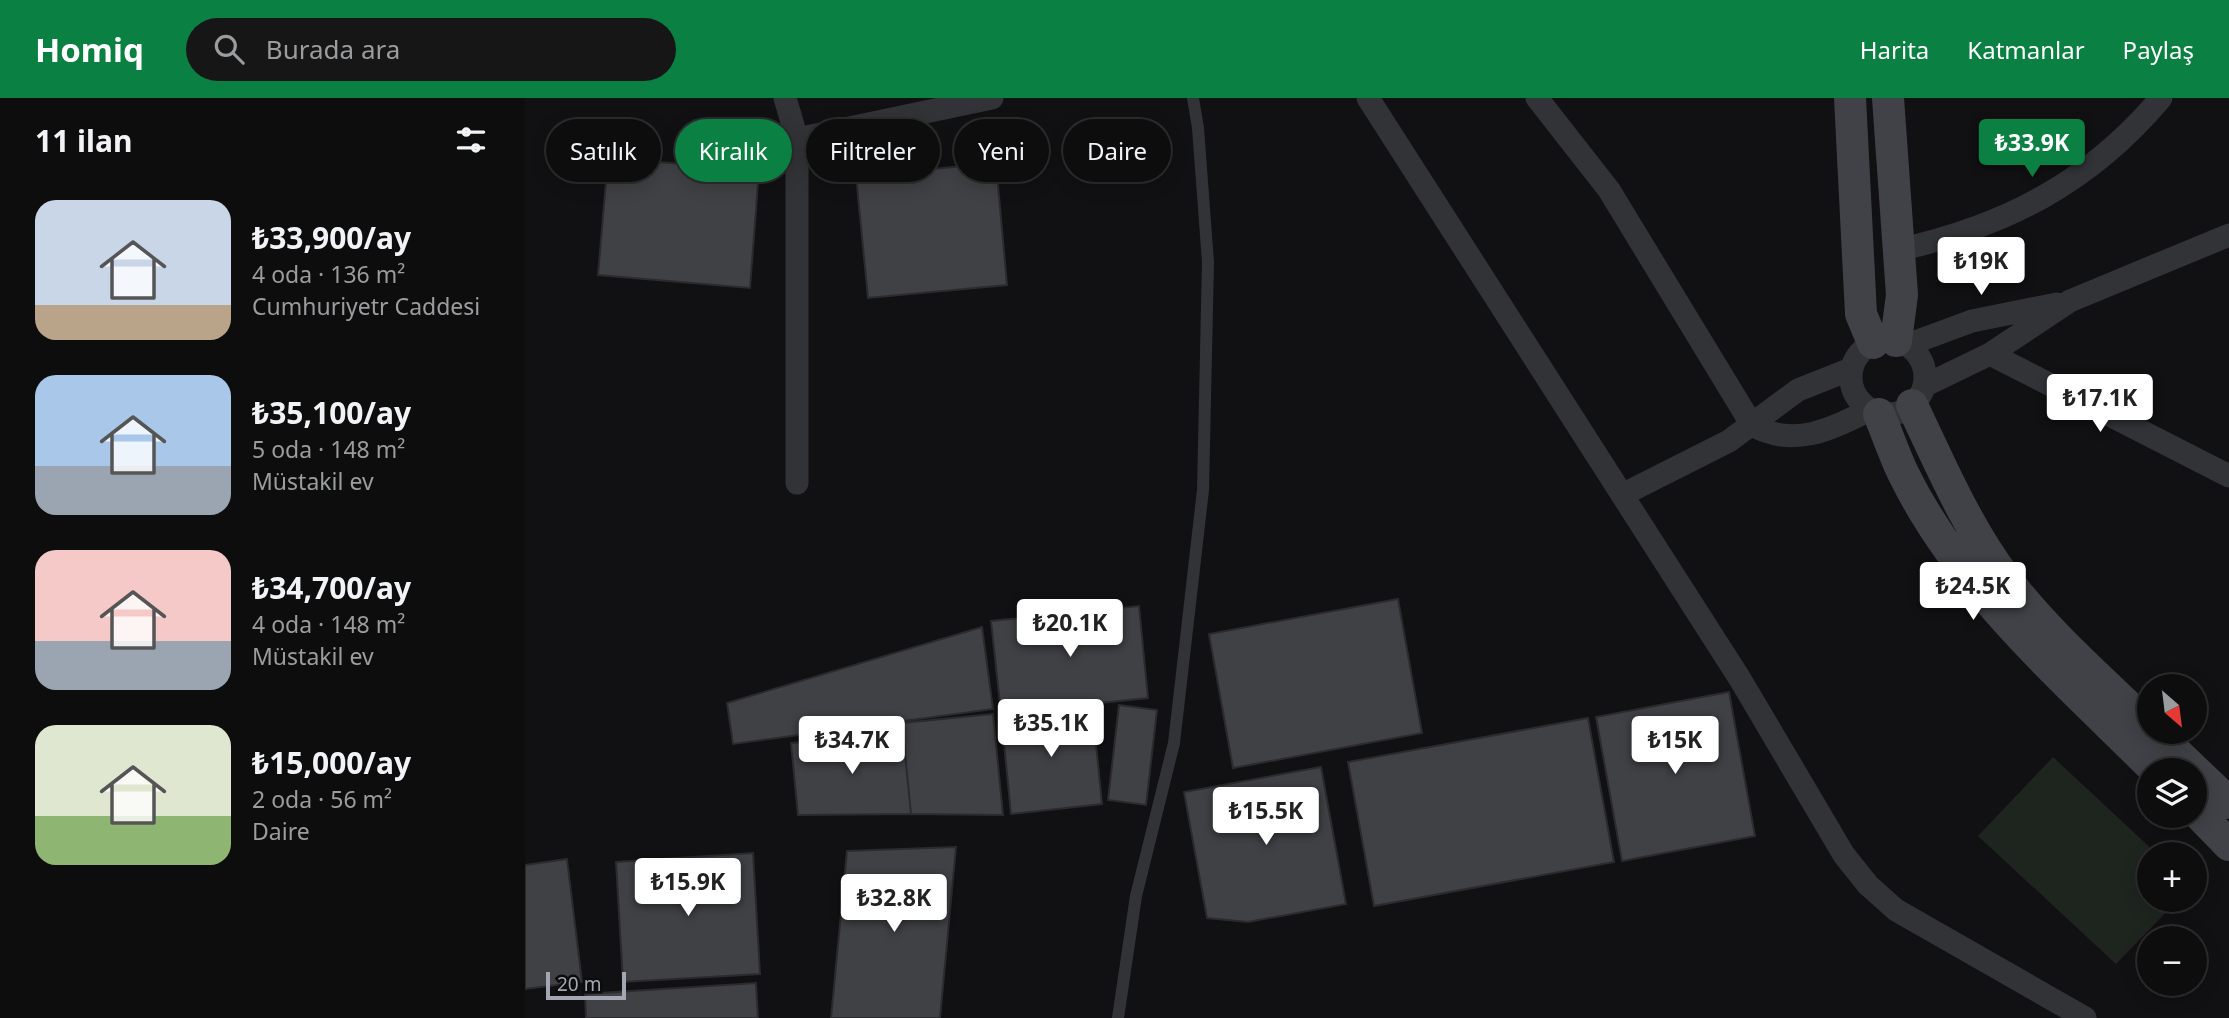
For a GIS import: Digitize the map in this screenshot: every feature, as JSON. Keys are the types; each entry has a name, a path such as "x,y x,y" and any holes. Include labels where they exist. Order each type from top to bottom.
{"street":[{"path":"785,98 797,139 797,483"},
{"path":"797,139 992,98"},
{"path":"1368,98 1740,679 1844,855 1868,885 1896,910 1932,933 2085,1018"},
{"path":"1537,98 1609,190 1752,425 1767,434 1785,438 1824,432 1874,412 1891,414 1990,354 2070,301"},
{"path":"1850,98 1861,314 1892,343 1922,363 1918,396 1960,506 2004,576 2031,609 2137,714"},
{"path":"1888,98 1902,295 1892,343"},
{"path":"1898,250 1984,226 2033,204 2112,150 2161,98"},
{"path":"1622,495 1729,441 1771,407 1798,390 1851,369 1863,350 1972,321 2070,301 2226,240"},
{"path":"1990,354 2229,476"},
{"path":"1851,369 1853,392 1874,412 1903,473 1953,552 1996,608 2143,758"},
{"path":"2168,744 2229,803"},
{"path":"2207,822 2229,845"}],"lane":[{"path":"1118,1018 1136,896 1174,743 1203,490 1208,262 1198,128 1193,98"}],"shaded area":[{"path":"2053,757 2144,842 2137,842 2137,912 2166,912 2153,926 2137,926 2137,942 2116,964 1978,836"}],"building":[{"path":"661,162 675,163 675,182 758,182 750,288 598,275 606,182 661,182"},
{"path":"954,167 954,182 998,182 1007,285 868,298 857,182 940,182 940,168"},
{"path":"1398,599 1422,733 1233,768 1209,634"},
{"path":"1139,606 1148,698 1001,713 991,621"},
{"path":"982,627 993,709 733,744 727,703"},
{"path":"1729,692 1755,836 1622,861 1596,717"},
{"path":"1092,704 1102,804 1011,814 1001,713"},
{"path":"1119,705 1157,710 1146,805 1108,800"},
{"path":"993,714 1003,815 911,814 902,723"},
{"path":"1588,718 1614,862 1374,906 1348,762"},
{"path":"903,732 911,814 798,815 791,743"},
{"path":"1321,767 1346,904 1248,922 1207,918 1184,792"},
{"path":"956,847 940,1018 831,1018 847,851"},
{"path":"753,853 760,974 623,982 616,862"},
{"path":"567,859 582,982 525,989 525,865"},
{"path":"756,983 758,1018 586,1018 585,994"}]}
